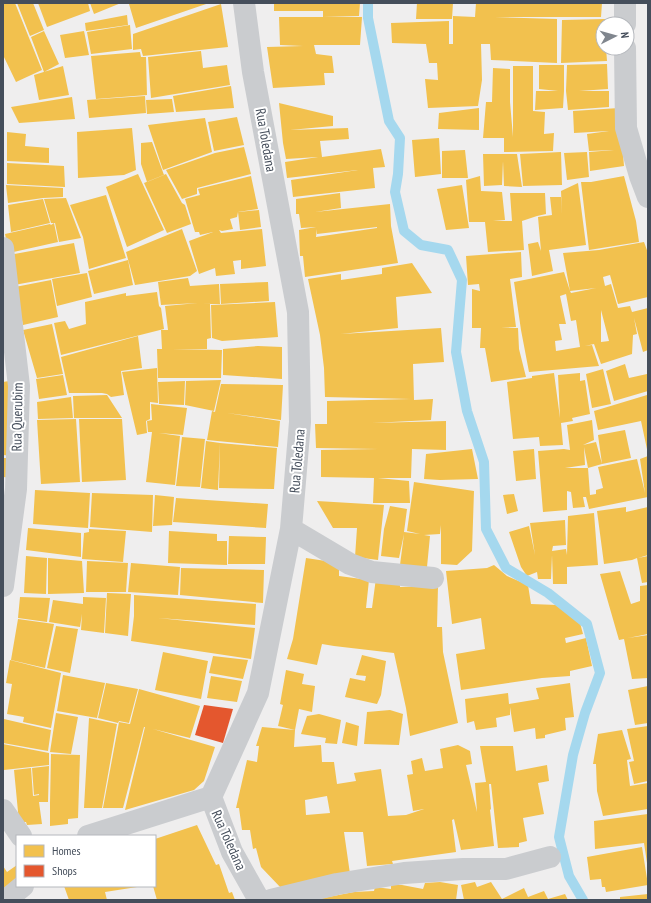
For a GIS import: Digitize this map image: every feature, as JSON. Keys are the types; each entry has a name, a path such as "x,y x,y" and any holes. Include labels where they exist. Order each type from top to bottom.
{"street":[{"name":"Rua Toledana","path":"244,3 253,72 298,312 300,422 292,529 258,693 211,797 232,852 258,900"},
{"path":"625,3 625,16"},
{"path":"626,56 626,128 640,176 648,197"},
{"name":"Rua Querubim","path":"3,248 18,386 16,489 3,586"},
{"path":"292,529 350,564 372,572 433,578"},
{"path":"91,835 211,797"},
{"path":"3,810 20,835"},
{"path":"271,900 337,884 404,873 506,869 550,857"},
{"path":"6,900 22,887"}],"building: Homes":[{"path":"3,3 15,3 42,70 16,82 3,55"},
{"path":"17,3 33,3 44,30 30,36"},
{"path":"38,3 88,3 90,11 47,27"},
{"path":"90,3 121,3 94,14"},
{"path":"209,3 136,28 129,4"},
{"path":"274,3 360,3 359,16 323,17 323,11 274,11"},
{"path":"417,3 453,3 452,19 416,19"},
{"path":"476,3 602,3 601,16 595,17 495,17 557,19 557,63 491,60 490,44 481,44 482,80 478,106 428,108 425,79 438,80 437,63 429,63 426,44 392,43 391,23 449,21 449,44 453,44 453,16 475,17"},
{"path":"221,4 228,47 143,56 141,49 133,50 133,34"},
{"path":"127,15 128,25 86,31 85,23"},
{"path":"279,17 362,17 360,45 314,45 316,54 332,56 334,73 324,73 325,85 273,88 267,47 303,46 280,45"},
{"path":"595,19 595,56 607,56 607,61 561,63 562,20"},
{"path":"130,25 132,49 91,54 87,32"},
{"path":"44,31 59,64 44,72 31,37"},
{"path":"84,31 89,55 65,58 60,35"},
{"path":"201,51 203,68 227,65 230,85 151,98 148,57"},
{"path":"140,52 141,57 146,57 147,95 96,99 91,56"},
{"path":"607,64 608,89 579,91 609,91 609,107 568,110 566,91 567,65"},
{"path":"539,65 564,65 563,108 535,110 536,91 558,91 539,89"},
{"path":"63,66 69,95 39,100 34,75"},
{"path":"513,66 533,66 533,111 545,112 544,134 554,133 553,151 504,152 504,138 483,138 486,102 492,102 493,68 510,69 510,102 513,137"},
{"path":"231,86 234,108 176,112 173,96"},
{"path":"145,96 146,113 89,118 87,100"},
{"path":"72,97 75,119 19,123 11,107"},
{"path":"172,99 174,112 147,114 146,100"},
{"path":"279,103 333,116 333,126 290,130 348,128 349,139 320,141 322,157 381,149 385,167 373,168 375,188 293,197 291,180 358,170 287,178 285,162 318,157 286,159"},
{"path":"479,108 479,130 438,129 439,113"},
{"path":"619,108 624,166 590,171 589,152 614,150 589,151 587,134 609,131 574,133 573,111"},
{"path":"237,117 244,145 214,151 208,122"},
{"path":"205,118 212,152 163,170 148,125"},
{"path":"132,128 136,170 124,175 78,178 77,132"},
{"path":"7,132 26,134 25,146 49,148 49,163 7,161"},
{"path":"439,138 441,174 415,177 412,140"},
{"path":"152,142 164,175 147,182 141,164 141,143"},
{"path":"244,147 251,174 197,188 197,194 182,199 166,170 215,153"},
{"path":"465,150 468,178 442,178 442,151"},
{"path":"561,152 562,185 523,186 520,154"},
{"path":"587,152 589,177 567,180 564,153"},
{"path":"483,154 517,154 522,187 504,186 503,161 502,185 484,186"},
{"path":"7,163 64,166 65,187 7,184"},
{"path":"138,174 164,230 127,247 106,187"},
{"path":"166,174 182,203 185,205 191,224 167,233 144,183"},
{"path":"251,176 258,209 238,212 237,217 230,219 233,229 222,231 219,230 221,233 262,229 266,266 241,269 241,260 233,261 235,274 216,276 215,268 199,274 189,241 213,232 200,235 199,232 195,232 185,199 200,195 198,189"},
{"path":"480,176 481,191 502,192 505,220 493,221 512,221 510,193 545,193 546,214 522,221 524,250 488,252 485,222 469,222 466,180"},
{"path":"624,176 636,221 639,242 589,250 581,182 591,182"},
{"path":"578,183 586,245 549,250 553,271 532,276 528,244 538,242 541,251 538,217 552,215 550,197 561,197 562,214 561,191"},
{"path":"6,185 63,188 63,197 8,203"},
{"path":"462,185 469,228 446,230 437,189"},
{"path":"340,193 341,208 315,212 390,204 391,226 398,263 305,277 303,256 300,256 299,230 316,227 301,228 299,214 296,214 296,199","holes":["377,228 316,237 317,229 317,234"]},
{"path":"106,195 126,258 89,269 83,237 70,205"},
{"path":"66,198 81,238 59,242 55,223 51,223 44,199"},
{"path":"43,199 50,223 11,232 8,205"},
{"path":"259,210 261,227 240,230 238,212"},
{"path":"54,223 58,242 9,253 5,234 51,225"},
{"path":"182,229 197,271 190,276 135,285 126,252"},
{"path":"644,242 648,253 648,297 618,304 610,275 603,277 605,286 611,284 618,308 630,306 632,312 648,308 648,350 643,352 634,318 637,334 633,335 632,354 601,364 594,344 585,346 592,345 599,366 529,372 514,282 564,272 570,291 563,253 599,250","holes":["596,288 571,293 570,291","566,294 571,321 576,320 580,347 556,351 555,341 562,340 559,324 566,324 560,296","601,310 609,341 601,342"]},
{"path":"74,243 80,273 14,285 9,255"},
{"path":"521,252 522,277 510,279 516,327 501,328 518,328 519,349 526,377 491,382 485,348 480,348 481,328 472,328 472,289 480,291 479,284 468,285 466,256"},
{"path":"128,260 133,285 94,294 88,271"},
{"path":"412,263 432,293 396,297 398,328 341,334 441,328 444,362 413,364 414,400 433,399 431,420 372,423 446,421 446,450 412,449 411,478 378,478 409,481 410,503 373,503 374,478 321,477 321,450 378,449 316,448 315,424 327,424 327,401 411,399 325,397 324,368 320,335 308,279 341,274 341,280 382,274 382,268"},
{"path":"87,273 92,297 57,306 52,279"},
{"path":"188,278 190,286 219,284 220,304 201,303 210,304 211,338 207,339 207,349 172,349 222,350 221,378 158,378 157,349 162,349 161,330 168,330 165,306 198,303 161,305 158,282"},
{"path":"51,280 58,317 23,325 15,287"},
{"path":"268,282 269,301 221,304 220,284"},
{"path":"157,292 164,329 61,355 54,323 65,321 69,329 86,324 85,302 126,293 126,296"},
{"path":"275,302 278,337 222,341 212,338 211,305"},
{"path":"52,324 63,374 37,378 23,330"},
{"path":"138,336 142,368 121,371 124,395 111,397 102,393 69,393 61,357"},
{"path":"258,346 282,347 282,379 223,375 223,349"},
{"path":"625,364 629,378 647,374 648,391 614,401 606,371"},
{"path":"157,368 158,403 150,402 150,419 146,421 147,433 137,435 122,372"},
{"path":"603,369 611,404 592,408 586,374"},
{"path":"554,373 560,418 558,375 580,373 580,381 585,380 590,414 572,418 573,421 561,423 563,445 540,446 539,437 513,439 507,382"},
{"path":"63,375 67,395 39,399 36,379"},
{"path":"221,380 214,411 185,405 186,381"},
{"path":"9,381 13,456 3,455 3,382"},
{"path":"185,381 184,405 159,404 158,382"},
{"path":"221,384 283,385 281,420 227,413 280,421 278,447 207,440 212,411 215,412"},
{"path":"107,395 122,418 74,418 73,396"},
{"path":"647,395 648,454 641,421 598,430 594,411"},
{"path":"71,397 73,418 38,419 37,402"},
{"path":"151,404 187,408 183,435 159,433 180,436 175,485 146,482 152,432 148,432 147,421 152,420"},
{"path":"76,419 80,482 41,484 37,420"},
{"path":"79,419 122,419 126,480 82,482"},
{"path":"592,420 594,440 583,445 596,442 602,464 588,468 590,495 596,494 596,490 603,488 598,467 637,459 645,493 640,459 648,456 648,497 589,509 586,497 583,497 585,507 573,508 571,492 567,491 567,510 543,512 538,451 570,450 567,425","holes":["584,447 588,468 565,468 585,465"]},
{"path":"625,430 631,458 602,464 598,435"},
{"path":"182,437 205,439 200,487 176,486"},
{"path":"206,441 220,443 218,490 201,488"},
{"path":"220,443 277,448 274,489 219,488"},
{"path":"472,449 478,479 424,479 426,454"},
{"path":"534,449 536,479 516,481 513,451"},
{"path":"3,458 13,458 13,478 3,477"},
{"path":"414,482 474,491 472,551 457,565 441,564 441,525 440,534 424,535 430,536 427,567 400,565 404,534 399,558 381,556 384,529 390,506 407,509 404,532 420,534 407,531"},
{"path":"35,490 90,493 88,528 33,524"},
{"path":"92,493 153,495 152,532 90,527"},
{"path":"514,494 518,511 507,514 503,495"},
{"path":"155,495 174,497 172,525 153,526"},
{"path":"176,498 268,504 266,528 173,522"},
{"path":"317,501 384,505 378,560 355,557 357,528 333,528"},
{"path":"626,507 626,512 648,507 648,555 638,558 648,556 648,582 642,583 637,558 604,564 597,511"},
{"path":"594,513 598,565 567,567 567,584 553,584 552,555 551,579 538,579 537,572 527,576 521,567 509,532 529,526 535,555 530,523 565,520 566,545 553,546 552,551 566,549 567,555 568,516"},
{"path":"28,528 81,533 81,557 26,550"},
{"path":"89,529 126,531 123,562 82,559 84,533 89,532"},
{"path":"169,531 217,534 217,541 227,541 227,565 168,563"},
{"path":"229,536 266,537 265,564 228,564"},
{"path":"26,556 47,558 46,594 24,593"},
{"path":"48,558 82,561 84,593 48,594"},
{"path":"306,558 339,563 339,576 369,580 366,608 372,608 376,578 400,583 400,587 438,586 437,627 442,627 443,652 458,723 410,736 406,708 394,653 322,644 317,665 287,659 293,639"},
{"path":"87,561 128,563 126,592 86,592"},
{"path":"131,563 180,567 178,595 128,592"},
{"path":"494,565 507,576 528,585 531,604 557,605 580,623 583,634 565,638 566,643 586,638 592,666 570,671 570,676 542,678 461,690 456,654 485,649 481,618 452,624 446,571 487,568"},
{"path":"181,568 264,570 263,603 180,595"},
{"path":"620,571 631,604 640,601 640,586 648,585 648,634 628,638 648,635 648,678 632,679 624,639 619,640 600,574"},
{"path":"107,593 131,594 128,636 105,633"},
{"path":"134,595 256,604 255,625 158,618 255,628 251,659 131,641 134,616"},
{"path":"20,597 50,598 47,622 18,618"},
{"path":"83,597 106,598 104,633 81,630 82,614 80,627 49,622 53,600 83,604"},
{"path":"18,619 54,624 45,668 11,660"},
{"path":"56,626 78,629 70,673 47,668"},
{"path":"163,652 208,661 201,699 155,690"},
{"path":"362,655 386,661 381,695 377,704 345,697 350,678 365,681 366,676 356,675"},
{"path":"213,656 248,660 243,679 209,673"},
{"path":"10,660 61,673 51,728 23,722 24,717 7,714 12,684 6,683"},
{"path":"286,670 304,674 302,684 315,686 312,712 299,709 295,730 278,726 283,705 280,704"},
{"path":"63,675 105,683 97,718 57,711"},
{"path":"211,676 242,681 237,702 207,698"},
{"path":"106,683 138,689 129,723 119,721 118,723 98,718"},
{"path":"570,683 574,717 565,718 566,730 545,735 545,738 536,739 535,728 514,732 510,707 510,715 496,718 497,727 476,730 474,721 467,723 465,699 508,693 509,704 539,699 536,688"},
{"path":"648,686 648,723 635,725 628,690"},
{"path":"139,689 200,706 190,738 153,729 215,747 204,781 194,790 125,810 144,727 123,808 103,808 119,722 130,724"},
{"path":"390,710 403,714 399,745 364,744 367,712"},
{"path":"56,713 78,717 71,754 50,752"},
{"path":"319,714 341,720 337,744 325,743 326,738 301,734 307,716"},
{"path":"89,718 117,724 102,808 84,808"},
{"path":"4,719 51,730 48,751 3,743"},
{"path":"346,722 359,726 357,746 342,743"},
{"path":"648,726 648,781 634,784 629,762 634,761 627,729"},
{"path":"262,727 295,730 294,747 321,745 322,762 334,762 337,784 356,781 354,773 381,769 388,816 406,815 424,809 413,811 407,775 413,774 411,761 422,758 425,771 443,768 440,749 458,745 470,751 472,764 466,765 477,812 475,783 486,782 480,746 513,746 516,771 547,765 549,781 538,783 544,814 523,818 527,841 519,843 519,847 498,848 491,784 489,784 494,846 461,850 454,819 452,820 456,852 392,861 393,864 367,866 363,832 344,832 350,874 281,888 261,867 256,848 253,849 250,830 242,830 239,808 236,808 247,760 257,762 259,746 256,746","holes":["327,796 330,813 306,815 305,800"]},
{"path":"622,730 631,759 627,760 630,786 648,783 648,809 603,816 597,791 596,764 593,764 598,734"},
{"path":"3,744 49,753 49,765 4,770"},
{"path":"51,754 80,755 78,818 68,819 68,824 50,826"},
{"path":"49,766 48,802 39,802 42,824 27,825 26,822 19,822 14,770 31,768 33,796 39,794 34,795 32,768"},
{"path":"648,814 648,863 644,843 595,849 594,821"},
{"path":"197,825 216,865 219,864 229,893 232,892 235,900 157,900 153,887 156,887 156,839"},
{"path":"642,847 648,885 606,892 605,887 602,887 601,879 590,880 587,857"},
{"path":"3,866 7,872 16,866 16,887 3,899"},
{"path":"440,882 458,885 456,900 318,900 354,892 374,891 375,887 391,889 391,885 402,885 423,889 425,883"},
{"path":"475,882 477,887 491,882 502,899 524,888 528,897 544,891 548,899 565,894 568,900 464,900 461,885"},
{"path":"64,887 137,887 105,892 107,900 69,900"},
{"path":"648,894 648,900 620,900 620,897"}],"building: Shops":[{"path":"204,705 233,709 223,743 195,735"}],"waterway":[{"path":"368,3 368,18 389,121 400,138 398,174 395,192 404,231 421,245 448,250 462,280 456,352 467,411 484,462 486,529 506,568 548,593 587,624 600,673 585,713 573,755 559,837 569,876 583,900"}]}
